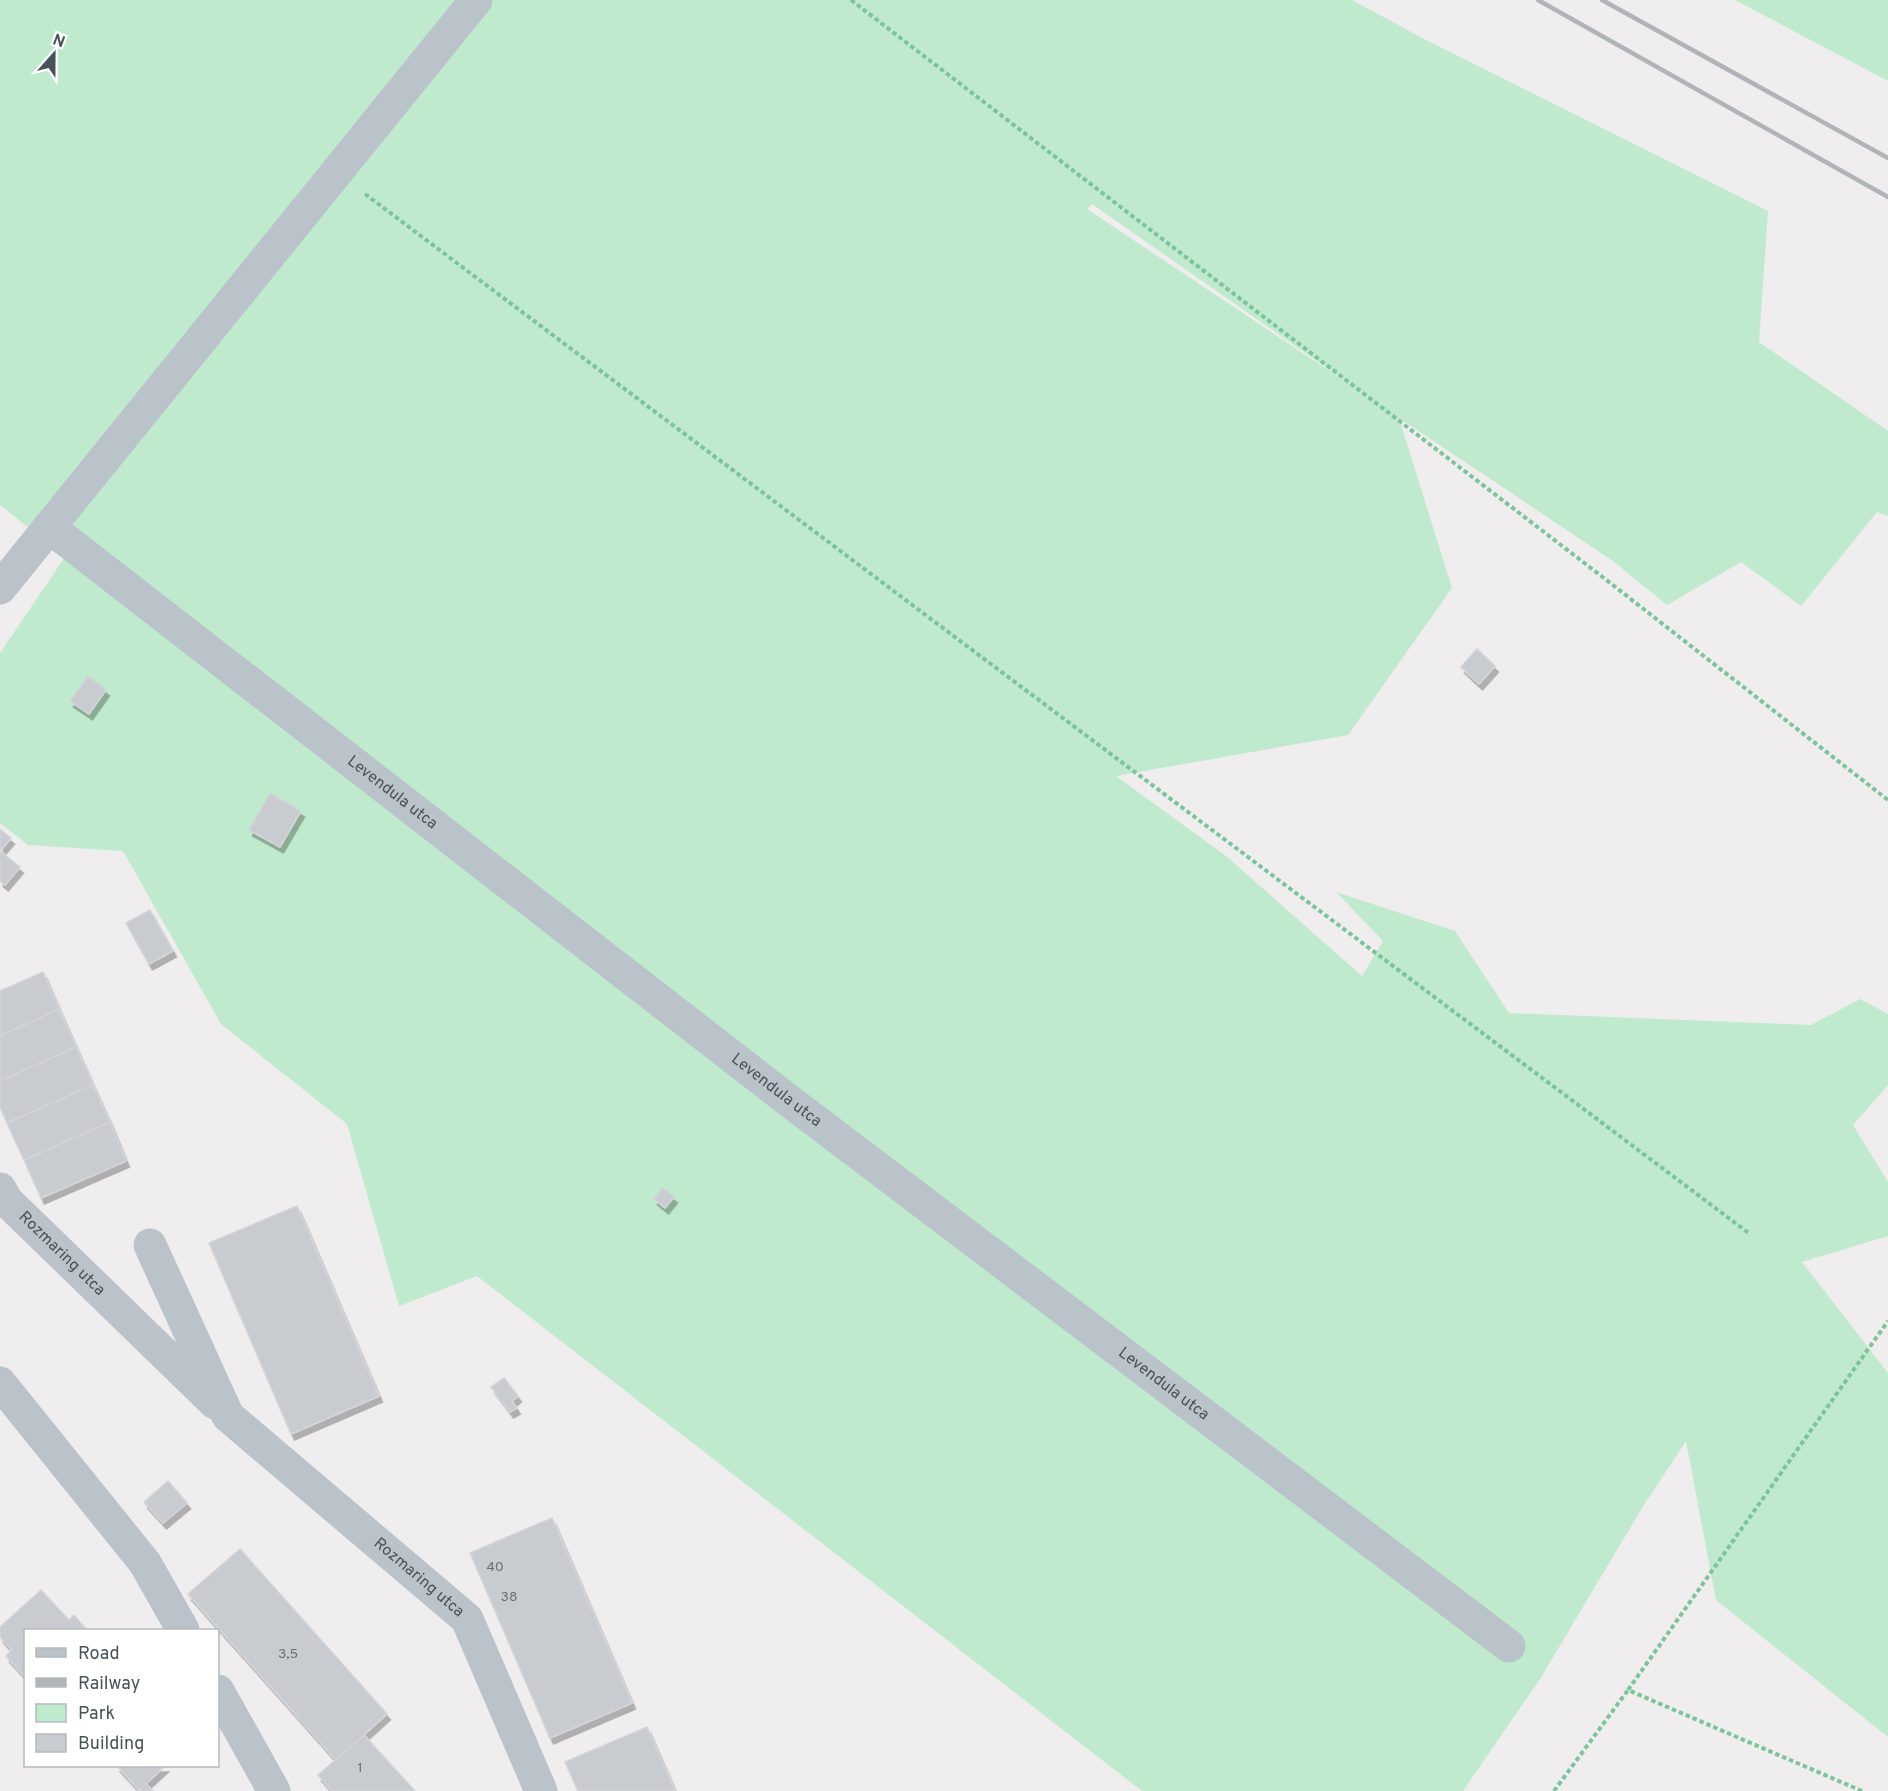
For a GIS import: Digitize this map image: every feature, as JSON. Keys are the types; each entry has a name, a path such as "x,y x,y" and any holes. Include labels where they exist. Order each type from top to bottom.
{"street":[{"path":"0,588 476,0"},
{"name":"Levendula utca","path":"49,527 784,1097 1509,1646"},
{"name":"Rozmaring utca","path":"0,1189 7,1201 228,1416 467,1619 541,1791"},
{"name":"Rozmaring utca","path":"150,1245 228,1416"},
{"path":"0,1383 145,1563 182,1629"},
{"path":"219,1693 274,1791"}],"path":[{"path":"851,0 1600,575 1888,800"},
{"path":"357,188 1750,1234"},
{"path":"1554,1791 1628,1690 1888,1320"},
{"path":"1628,1690 1862,1791"}],"green space":[{"path":"0,0 1352,0 1426,40 1768,211 1759,342 1888,431 1888,516 1877,512 1801,606 1741,562 1667,605 1613,561 1399,418 1452,588 1348,735 1116,776 1226,856 1362,976 1383,941 1336,892 1455,931 1509,1013 1811,1025 1860,999 1888,1014 1888,1085 1853,1125 1888,1182 1888,1236 1802,1262 1888,1373 1888,1737 1716,1600 1686,1441 1642,1508 1540,1679 1463,1791 1142,1791 477,1276 399,1306 347,1124 221,1024 123,851 28,845 0,823 0,653 65,557 0,505","holes":["1092,204 1355,388 1087,209"]},
{"path":"1735,0 1888,0 1888,81"}],"building":[{"path":"1477,649 1495,666 1479,684 1461,667"},
{"path":"88,676 106,690 89,714 70,701"},
{"path":"270,793 301,811 280,847 249,830"},
{"path":"0,829 11,838 0,851"},
{"path":"0,851 20,867 5,885 0,881"},
{"path":"150,910 173,951 149,964 126,923"},
{"path":"43,972 59,1009 0,1036 0,991"},
{"path":"59,1009 76,1047 0,1081 0,1036"},
{"path":"76,1047 93,1085 7,1123 0,1107 0,1081"},
{"path":"93,1085 110,1122 24,1160 7,1123"},
{"path":"110,1122 126,1161 41,1198 24,1160"},
{"path":"663,1188 674,1197 665,1208 654,1199"},
{"path":"297,1206 379,1396 291,1434 209,1243"},
{"path":"504,1378 518,1396 512,1401 517,1408 510,1412 491,1387"},
{"path":"168,1481 187,1503 163,1523 144,1502"},
{"path":"552,1518 632,1703 550,1738 470,1553"},
{"path":"240,1549 387,1714 336,1760 188,1594"},
{"path":"41,1590 69,1620 74,1615 86,1629 24,1629 24,1676 6,1656 12,1650 0,1637 0,1627"},
{"path":"647,1727 675,1791 578,1791 565,1762"},
{"path":"364,1735 415,1791 332,1791 318,1775"},
{"path":"118,1767 164,1767 139,1790"},
{"path":"146,1784 153,1791 137,1791 139,1790"}],"railway":[{"path":"1538,0 1888,197"},
{"path":"1602,0 1888,158"}]}
